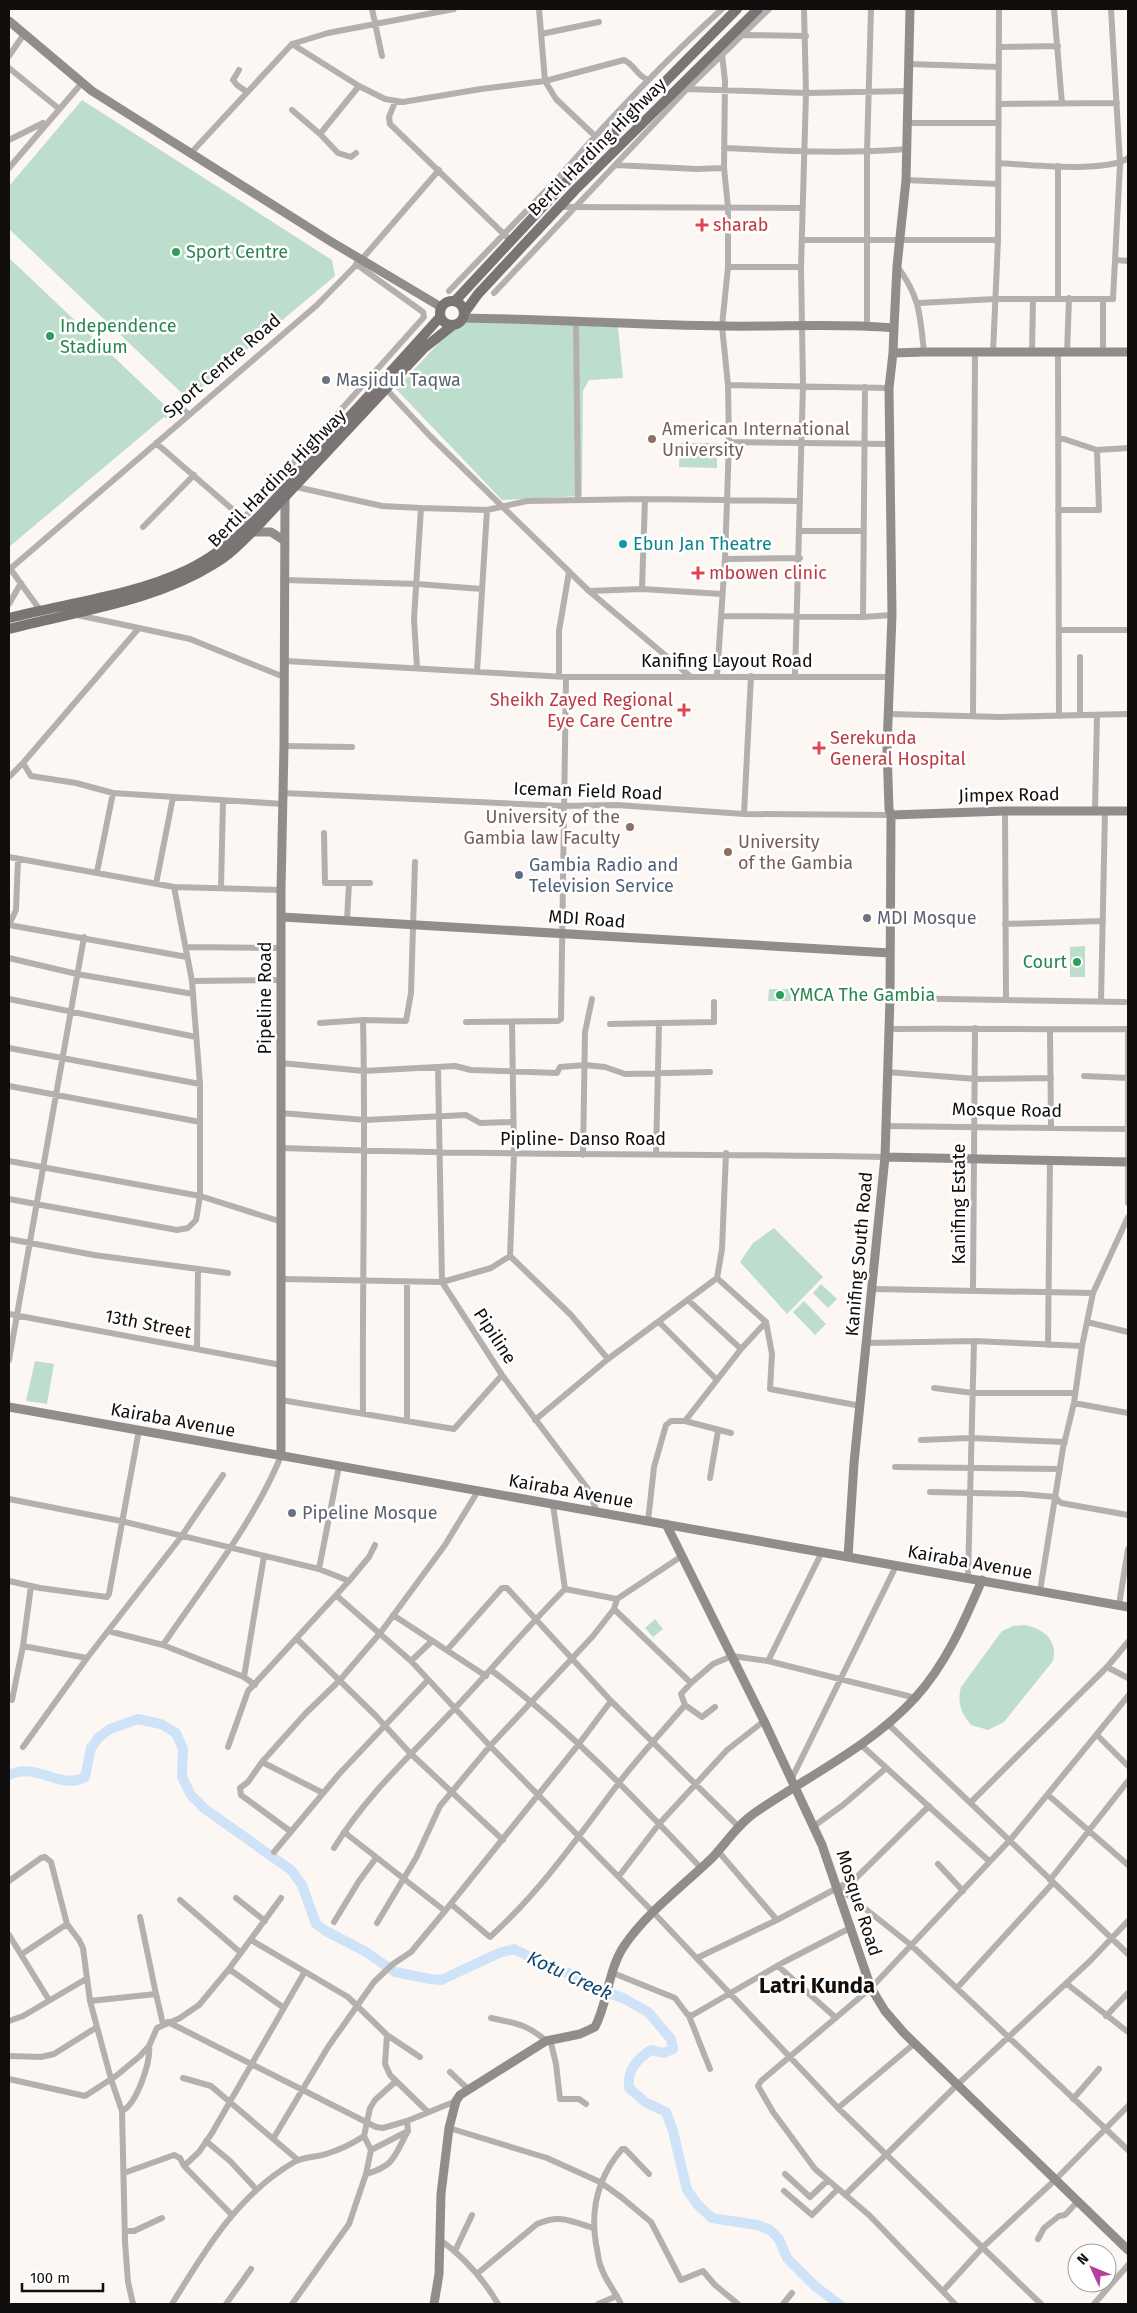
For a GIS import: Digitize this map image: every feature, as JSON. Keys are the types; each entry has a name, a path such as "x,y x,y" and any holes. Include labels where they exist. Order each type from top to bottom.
{"main road":[{"name":"Bertil Harding Highway","path":"455,301 507,237 561,181 737,9"},
{"name":"Bertil Harding Highway","path":"464,315 478,294 559,207 758,9"},
{"path":"455,301 463,306 464,315 453,325 446,324 441,312 445,302 455,301"},
{"name":"Bertil Harding Highway","path":"9,618 141,587 175,575 212,556 248,525 290,483 441,312"},
{"name":"Bertil Harding Highway","path":"9,629 157,591 190,578 229,554 248,525 285,499 424,348 453,325"}],"street":[{"path":"372,9 382,56"},
{"path":"190,154 292,44 375,23 454,9"},
{"path":"539,9 545,81 556,99 595,136"},
{"path":"561,181 595,136 648,80 722,9"},
{"path":"494,293 687,89 768,9"},
{"path":"796,675 803,385 801,267 806,93 804,9"},
{"path":"867,325 867,152 871,9"},
{"name":"Kanifing South Road","path":"848,1557 886,1126 890,998 891,815 889,809 887,748 892,616 890,388 897,266 902,240 906,180 910,9"},
{"path":"993,353 998,240 999,9"},
{"path":"1054,9 1062,104"},
{"path":"919,303 1058,298 1111,300 1114,297 1120,164 1111,9"},
{"path":"9,20 81,84 441,312"},
{"path":"541,34 598,22"},
{"path":"9,56 24,34"},
{"path":"741,35 806,36"},
{"path":"292,44 359,86 395,102 413,101 481,89 545,81 624,60 631,64 640,76 648,80"},
{"path":"1000,46 1058,46"},
{"path":"717,676 725,559 729,442 728,385 722,326 728,267 728,207 724,168 722,54"},
{"path":"909,64 999,67"},
{"path":"9,68 58,108"},
{"path":"239,70 233,80 247,92"},
{"path":"9,168 58,108 81,84"},
{"path":"320,134 359,86"},
{"path":"687,89 806,93 908,91"},
{"path":"395,102 388,117 390,124 507,237 449,291"},
{"path":"999,104 1117,103"},
{"path":"292,110 320,134 338,153 351,157 356,153"},
{"path":"9,140 47,122"},
{"path":"907,123 998,123"},
{"path":"724,148 804,152 867,152 907,149"},
{"path":"999,163 1058,166 1120,164 1128,158"},
{"path":"615,164 698,169 724,168"},
{"path":"1058,166 1058,298"},
{"name":"Sport Centre Road","path":"10,568 316,305 359,261 439,170"},
{"path":"906,180 998,184"},
{"path":"559,207 576,205 802,208"},
{"path":"803,240 998,240"},
{"path":"1116,260 1128,261"},
{"path":"248,525 424,317 423,312 359,261"},
{"path":"897,266 910,284 919,303 924,352"},
{"path":"728,267 801,267"},
{"path":"1059,716 1058,437 1062,353 1069,298"},
{"path":"1032,353 1033,299"},
{"path":"1103,300 1103,352"},
{"path":"464,315 722,326 867,325 894,328"},
{"path":"576,320 578,500"},
{"path":"893,352 1128,352"},
{"path":"973,716 975,352"},
{"path":"728,385 890,388"},
{"path":"862,618 865,387"},
{"path":"386,389 430,436 589,592 691,677"},
{"path":"182,408 189,415"},
{"path":"1058,437 1097,450 1128,448"},
{"path":"729,442 890,444"},
{"path":"156,443 248,525 271,532 285,541"},
{"path":"1058,510 1099,510 1097,450"},
{"path":"143,527 194,475"},
{"path":"296,486 382,506 487,510 527,501 645,499 800,501"},
{"name":"Pipeline Road","path":"281,1456 281,890 284,793 285,499"},
{"path":"642,589 645,499"},
{"path":"417,668 414,620 421,508"},
{"path":"477,672 487,510"},
{"path":"800,531 864,531"},
{"path":"725,559 800,558"},
{"path":"10,568 40,610"},
{"path":"466,1022 512,1023 558,1021 561,1019 563,806 562,677 559,631 569,572"},
{"path":"285,580 417,584 482,589"},
{"path":"9,604 21,584"},
{"path":"589,592 642,589 722,594"},
{"path":"70,614 190,639 284,677"},
{"path":"722,616 862,618 892,616"},
{"path":"9,777 139,628"},
{"path":"1059,630 1128,630"},
{"path":"1080,657 1080,715"},
{"name":"Kanifing Layout Road","path":"285,662 562,677 796,675 889,677"},
{"path":"744,814 751,676"},
{"path":"889,714 973,716 1128,714"},
{"path":"1097,715 1103,921 1101,1001"},
{"path":"284,746 352,747"},
{"path":"23,763 31,776 76,783 113,794 283,804"},
{"name":"Iceman Field Road","path":"284,793 563,806 617,805 744,814 891,815"},
{"path":"97,872 113,794"},
{"path":"156,884 173,797"},
{"path":"221,888 222,801"},
{"path":"1005,811 1006,1000"},
{"name":"Jimpex Road","path":"891,815 1005,811 1128,811"},
{"path":"324,833 324,881 326,884 370,883"},
{"path":"9,857 174,887 281,890"},
{"path":"18,859 16,910 9,925 187,957"},
{"path":"320,1023 363,1020 406,1021 411,993 415,862"},
{"path":"347,920 349,883"},
{"path":"9,1199 178,1230 188,1228 196,1220 200,1196 200,1084 192,981 174,887"},
{"name":"MDI Road","path":"282,917 890,953"},
{"path":"1005,924 1103,921"},
{"path":"9,1360 84,937"},
{"path":"186,947 282,948"},
{"path":"9,958 77,974 193,994"},
{"path":"192,981 281,980"},
{"path":"890,998 1125,1002"},
{"path":"9,999 196,1037"},
{"path":"583,1155 585,1066 583,1062 585,1032 592,999"},
{"path":"610,1024 714,1022 714,1002"},
{"path":"363,1020 365,1152 362,1280 363,1413"},
{"path":"512,1023 511,1071 514,1154 510,1256 571,1315 608,1359"},
{"path":"656,1155 659,1024"},
{"path":"889,1029 975,1028 1050,1031 1128,1029 1128,1203"},
{"name":"Kanifing Estate","path":"973,1289 975,1028"},
{"path":"1050,1031 1051,1127"},
{"path":"9,1048 200,1084"},
{"path":"281,1063 364,1071 455,1066 471,1070 557,1073 560,1067 585,1066 605,1067 625,1074 710,1072"},
{"path":"438,1067 442,1282"},
{"path":"887,1072 976,1078 1051,1078"},
{"path":"1084,1076 1128,1078"},
{"path":"9,1086 200,1122"},
{"path":"281,1113 364,1120 466,1115 480,1123 512,1122"},
{"name":"Mosque Road","path":"886,1126 1128,1129"},
{"name":"Pipline- Danso Road","path":"282,1148 365,1152 884,1157"},
{"path":"535,1420 608,1359 717,1278 722,1249 726,1154"},
{"path":"884,1157 1128,1162"},
{"path":"9,1161 200,1196 282,1222"},
{"path":"1048,1345 1050,1161"},
{"path":"1040,1591 1055,1497 1093,1293 1128,1218"},
{"path":"9,1239 94,1254 228,1273"},
{"path":"282,1279 442,1282 491,1268 510,1256"},
{"path":"197,1349 198,1269"},
{"path":"717,1278 766,1322 772,1354 770,1389 861,1406"},
{"path":"407,1282 407,1421"},
{"name":"Pipiline","path":"442,1282 502,1375 588,1489 597,1512"},
{"path":"872,1289 973,1289 1093,1293"},
{"path":"688,1300 741,1350"},
{"name":"13th Street","path":"9,1314 281,1365"},
{"path":"659,1322 717,1380"},
{"path":"685,1421 741,1350 766,1322"},
{"path":"1087,1322 1128,1332"},
{"path":"968,1578 974,1341"},
{"path":"868,1343 974,1341 1082,1346"},
{"path":"281,1400 454,1429 502,1375"},
{"path":"934,1388 973,1393 1075,1394"},
{"path":"1074,1403 1128,1413"},
{"name":"Kairaba Avenue","path":"9,1408 1124,1606"},
{"path":"648,1521 654,1467 664,1430 670,1421 685,1421 731,1433"},
{"path":"9,1582 107,1597 139,1430"},
{"path":"710,1478 718,1431"},
{"path":"921,1440 971,1438 1065,1442"},
{"path":"163,1645 229,1547 272,1477 281,1456"},
{"path":"319,1570 339,1466"},
{"path":"895,1467 1060,1469"},
{"path":"23,1747 87,1658 181,1537 223,1475"},
{"path":"290,1831 241,1795 240,1788 248,1782 262,1762 305,1714 340,1680 381,1632 445,1545 478,1491"},
{"path":"930,1492 1055,1497 1061,1503 1128,1515"},
{"path":"9,1499 121,1521 181,1537 229,1547 319,1570 349,1581"},
{"path":"552,1505 565,1589"},
{"name":"Mosque Road","path":"666,1524 814,1826 838,1887 871,1988 885,2011 915,2044 1128,2250"},
{"path":"228,1747 246,1694 337,1596 369,1557 375,1545"},
{"path":"1124,1606 1128,1549"},
{"path":"768,1661 822,1552"},
{"path":"244,1677 264,1556"},
{"path":"377,1923 404,1879 440,1806 490,1746 571,1658 594,1636 614,1609 618,1599 682,1556"},
{"path":"791,1780 896,1566"},
{"path":"140,1917 156,1994 165,2023 304,2089 368,2123 383,2128 407,2122 456,2101 469,2090 548,2040 589,2031 595,2027 624,1946 653,1912 701,1868 754,1814 795,1789 888,1724 916,1698 944,1661 982,1580"},
{"path":"12,1700 24,1646 31,1586"},
{"path":"447,1650 504,1587 611,1701 740,1828"},
{"path":"565,1589 618,1599"},
{"path":"334,1848 369,1799 410,1753 455,1709 535,1619 565,1589"},
{"path":"337,1596 381,1632 412,1661 490,1746 619,1876 838,2108 887,2153 1041,2304"},
{"path":"614,1609 692,1683"},
{"path":"393,1615 486,1676"},
{"path":"108,1631 163,1645 244,1677 255,1685"},
{"path":"297,1639 340,1680 410,1753 503,1840"},
{"path":"412,1661 432,1640"},
{"path":"970,1803 1107,1667 1128,1642"},
{"path":"24,1646 87,1658"},
{"path":"715,1707 702,1717 686,1705 681,1694 713,1664 732,1656 768,1661 916,1698"},
{"path":"1107,1667 1128,1678"},
{"path":"491,1670 531,1702 619,1782 701,1868"},
{"path":"274,1852 323,1793 384,1725 428,1680"},
{"path":"952,2303 943,2291 868,2215 815,2169 759,2090 760,2081 871,1988 964,1891 1011,1839 1098,1736 1128,1696"},
{"path":"273,2138 328,2047 356,2006 384,1970 411,1952 503,1840 611,1701"},
{"path":"451,1904 490,1937 529,1899 579,1837 619,1782 686,1705"},
{"path":"619,1876 659,1824 726,1750 764,1721"},
{"path":"888,1724 970,1803 1011,1839 1051,1881 1128,1954"},
{"path":"1098,1736 1128,1766"},
{"path":"860,1744 885,1769 929,1806 989,1862"},
{"path":"262,1762 323,1793"},
{"path":"814,1826 843,1805 885,1769"},
{"path":"957,1988 1051,1881 1128,1781"},
{"path":"1048,1795 1128,1865"},
{"path":"697,1958 777,1920 856,1878 929,1806"},
{"path":"344,1832 445,1911"},
{"path":"718,1851 777,1920"},
{"path":"9,1881 41,1858 48,1859 51,1862 67,1924 79,1940 82,1948 90,2001 111,2080 122,2111 125,2231 128,2282 133,2304"},
{"path":"334,1922 376,1858"},
{"path":"938,1864 964,1891"},
{"path":"838,1887 911,1945 1128,2150"},
{"path":"236,1898 265,1920"},
{"path":"9,2079 85,2096 111,2080 140,2056 149,2046 154,2033 165,2023 180,2018 199,2005 242,1953 281,1898"},
{"path":"180,1900 242,1953"},
{"path":"845,2195 957,2085 1067,1984 1113,1939 1128,1921"},
{"path":"25,1952 67,1924"},
{"path":"689,2016 852,1927"},
{"path":"9,1935 49,2000"},
{"path":"251,1940 304,1973 348,1997 387,2035 420,2057"},
{"path":"778,1966 836,2018"},
{"path":"229,1969 284,2008"},
{"path":"184,2166 206,2142 304,1973"},
{"path":"613,1973 675,1998 689,2016 710,2069"},
{"path":"9,2022 86,1979"},
{"path":"1067,1984 1128,2032"},
{"path":"1106,2016 1128,1993"},
{"path":"90,2001 156,1994"},
{"path":"491,2018 525,2025 548,2040 556,2064 560,2099 578,2099 586,2104"},
{"path":"9,2056 41,2057 54,2054 97,2027"},
{"path":"387,2035 386,2064 395,2082 428,2112"},
{"path":"838,2108 915,2044"},
{"path":"122,2111 133,2102 150,2054 149,2046"},
{"path":"1073,2099 1099,2069"},
{"path":"450,2072 469,2090"},
{"path":"183,2078 211,2086 298,2160"},
{"path":"292,2304 343,2235 354,2211 366,2174 371,2150 364,2136 370,2108 375,2100 395,2082"},
{"path":"434,2304 439,2274 440,2194 449,2128 456,2101"},
{"path":"943,2291 983,2247 1056,2179 1128,2106"},
{"path":"366,2174 383,2169 390,2163 408,2131 407,2122"},
{"path":"449,2128 547,2158 600,2182 651,2222 681,2280 704,2271 715,2285 738,2304"},
{"path":"371,2150 408,2131"},
{"path":"172,2304 199,2260 232,2215 256,2189 298,2160 326,2154 364,2136"},
{"path":"206,2142 230,2161 256,2189"},
{"path":"620,2304 601,2268 593,2228 594,2205 600,2182 609,2164 622,2149 625,2149 649,2174"},
{"path":"124,2173 174,2155 180,2158 184,2166 232,2215"},
{"path":"785,2174 810,2197 828,2180"},
{"path":"784,2190 812,2215 838,2189"},
{"path":"1038,2239 1044,2228 1059,2216 1065,2215 1078,2201"},
{"path":"455,2251 472,2215"},
{"path":"478,2273 537,2224 546,2220 562,2217 593,2228"},
{"path":"125,2231 134,2231 162,2218"},
{"path":"439,2239 478,2273 498,2304"},
{"path":"1097,2303 1128,2266"},
{"path":"226,2304 251,2269"},
{"path":"783,2304 792,2293"},
{"path":"598,2304 617,2296"}],"green space":[{"name":"Sport Centre","path":"82,100 332,260 335,276 188,399 9,229 9,186"},
{"name":"Independence Stadium","path":"9,258 174,414 169,420 164,417 9,547"},
{"path":"460,320 618,327 623,378 589,380 583,391 582,496 502,500 396,389"},
{"path":"680,443 717,443 717,468 679,467"},
{"name":"Court","path":"1085,946 1085,977 1070,977 1070,947"},
{"name":"YMCA The Gambia","path":"769,989 791,989 791,1001 768,1001"},
{"path":"774,1228 823,1277 787,1314 740,1262 753,1243"},
{"path":"821,1284 837,1299 828,1308 813,1293"},
{"path":"804,1301 826,1324 815,1335 793,1312"},
{"path":"35,1361 54,1364 47,1404 26,1401"},
{"path":"655,1619 663,1629 653,1637 645,1628"},
{"path":"1025,1625 1038,1629 1048,1637 1053,1647 1053,1661 1004,1722 988,1730 971,1725 961,1708 959,1698 961,1687 1002,1631 1013,1626"}],"waterway":[{"name":"Kotu Creek","path":"9,1775 29,1771 66,1781 85,1777 91,1748 99,1737 110,1729 138,1719 161,1724 176,1733 183,1749 182,1777 191,1795 205,1809 291,1870 302,1885 316,1924 366,1952 395,1972 441,1980 499,1953 514,1949 554,1969 575,1975 586,1985 623,1998 648,2012 671,2039 673,2049 664,2053 651,2050 641,2057 631,2070 629,2088 645,2102 666,2112 673,2131 687,2190 698,2205 712,2218 757,2225 770,2230 779,2239 787,2258 816,2287 839,2304"}],"place":[{"name":"sharab","path":"702,225"},
{"name":"Sport Centre","path":"176,252"},
{"name":"Independence Stadium","path":"50,336"},
{"name":"Masjidul Taqwa","path":"326,380"},
{"name":"American International University","path":"652,439"},
{"name":"Ebun Jan Theatre","path":"623,544"},
{"name":"mbowen clinic","path":"698,573"},
{"name":"Sheikh Zayed Regional Eye Care Centre","path":"684,710"},
{"name":"Serekunda General Hospital","path":"819,748"},
{"name":"University of the Gambia law Faculty","path":"630,827"},
{"name":"University of the Gambia","path":"728,852"},
{"name":"Gambia Radio and Television Service","path":"519,875"},
{"name":"MDI Mosque","path":"867,918"},
{"name":"Court","path":"1077,962"},
{"name":"YMCA The Gambia","path":"780,995"},
{"name":"Pipeline Mosque","path":"292,1513"}],"district":[{"name":"Latri Kunda","path":"817,1985"}]}
